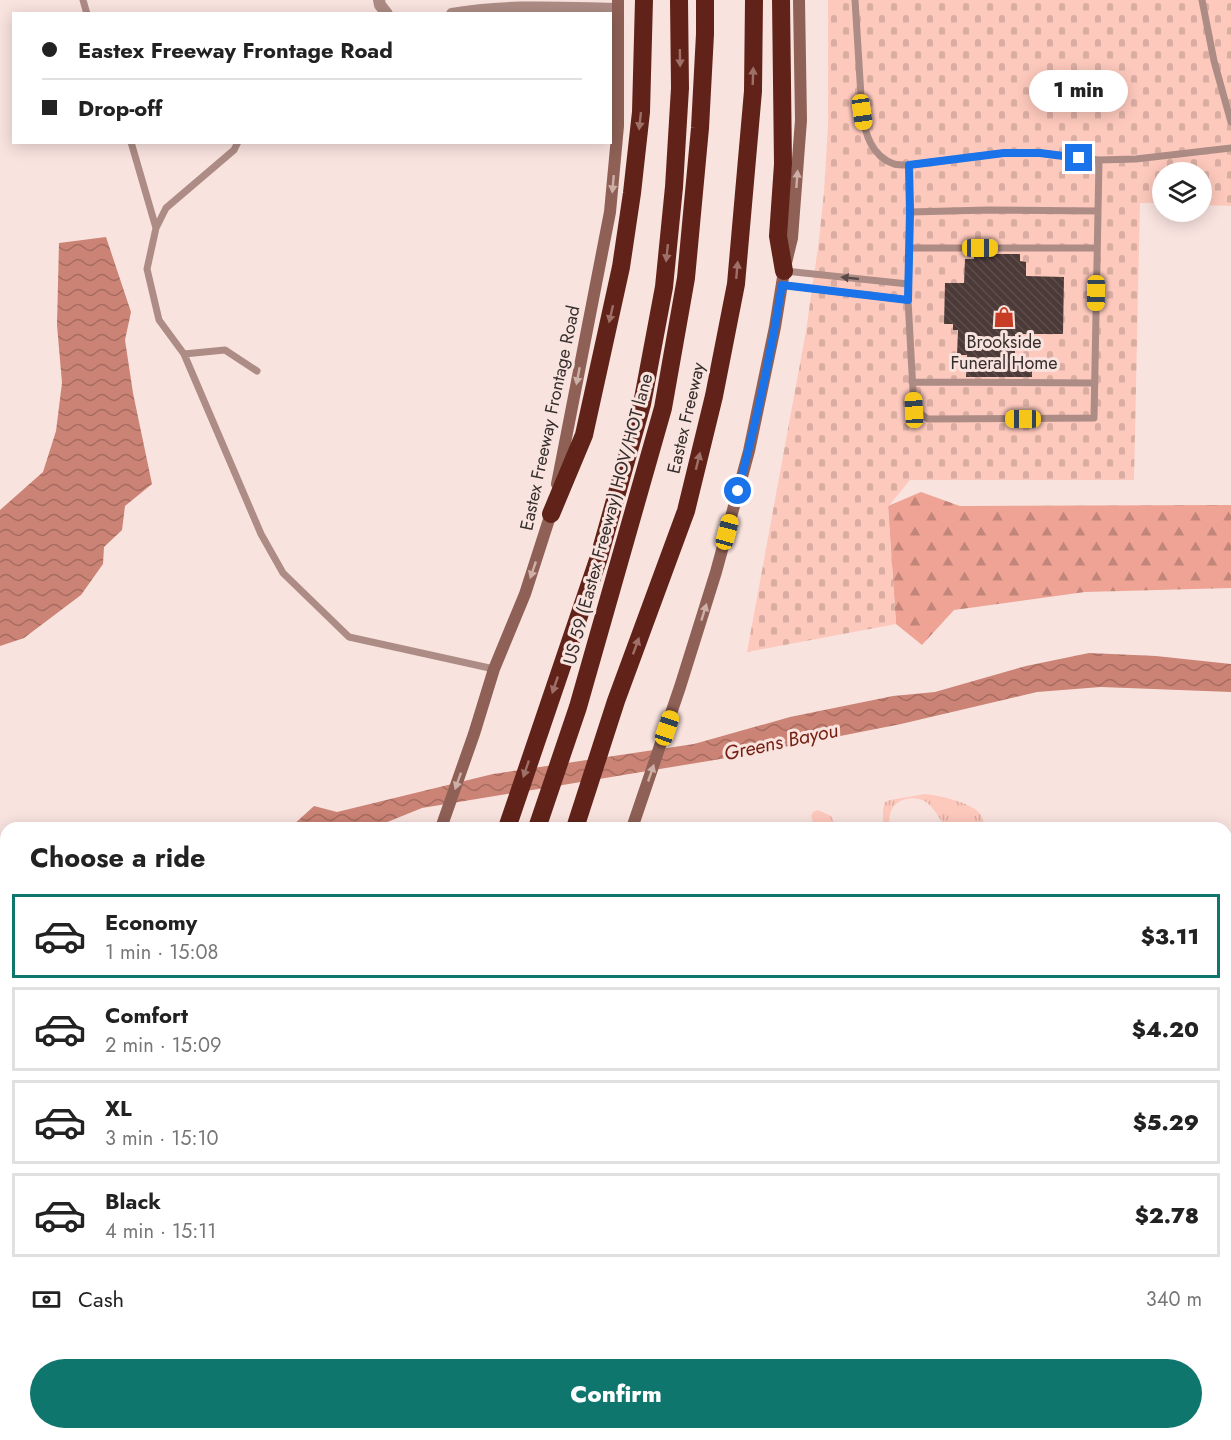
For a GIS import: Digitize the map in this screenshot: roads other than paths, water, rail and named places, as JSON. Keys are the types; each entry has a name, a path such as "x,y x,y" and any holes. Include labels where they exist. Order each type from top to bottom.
{"highway":[{"path":"552,514 584,435 621,267 641,112 644,0"},
{"path":"509,822 599,556 642,404 664,287 674,187 680,88 679,0"},
{"name":"US 59 (Eastex Freeway) HOV/HOT lane","path":"539,822 578,707 663,408 686,278 700,128 705,0"},
{"name":"Eastex Freeway","path":"577,822 616,700 686,511 717,385 736,284 753,91 754,0"},
{"path":"781,0 783,164 778,236 783,278"}],"main road":[{"path":"634,822 717,572 749,450 775,327 792,238 801,120 799,0"},
{"name":"Eastex Freeway Frontage Road","path":"443,822 494,669 525,594 552,514 610,212 618,126 618,5"}],"street":[{"path":"461,12 475,9 618,5"}],"lane":[{"path":"855,0 865,130 874,148 894,164 909,165 1004,153 1040,153 1099,160 1136,159 1231,148"},
{"path":"1202,0 1214,61 1231,122"},
{"path":"132,144 156,228"},
{"path":"237,144 234,150 166,208 156,228 147,268 159,320 184,354 261,534 283,573 349,637 494,669"},
{"path":"909,165 908,300 914,410 928,419 1094,418 1099,160"},
{"path":"910,212 1098,211"},
{"path":"909,248 1097,248"},
{"path":"783,278 908,284"},
{"path":"783,278 908,300"},
{"path":"184,354 225,350 257,371"},
{"path":"912,382 1095,383"}],"water":[{"path":"106,237 131,312 125,340 133,393 152,484 125,506 122,530 104,547 103,564 81,595 24,638 0,646 0,510 43,472 56,431 62,383 57,325 59,243"},
{"name":"Greens Bayou","path":"1089,653 1156,656 1231,664 1231,692 1101,687 1037,692 901,724 745,755 422,808 387,822 296,822 314,806 337,812 493,774 694,744 790,717 893,696 935,692 1026,666"}],"place":[{"name":"Brookside Funeral Home","path":"1004,317"}]}
